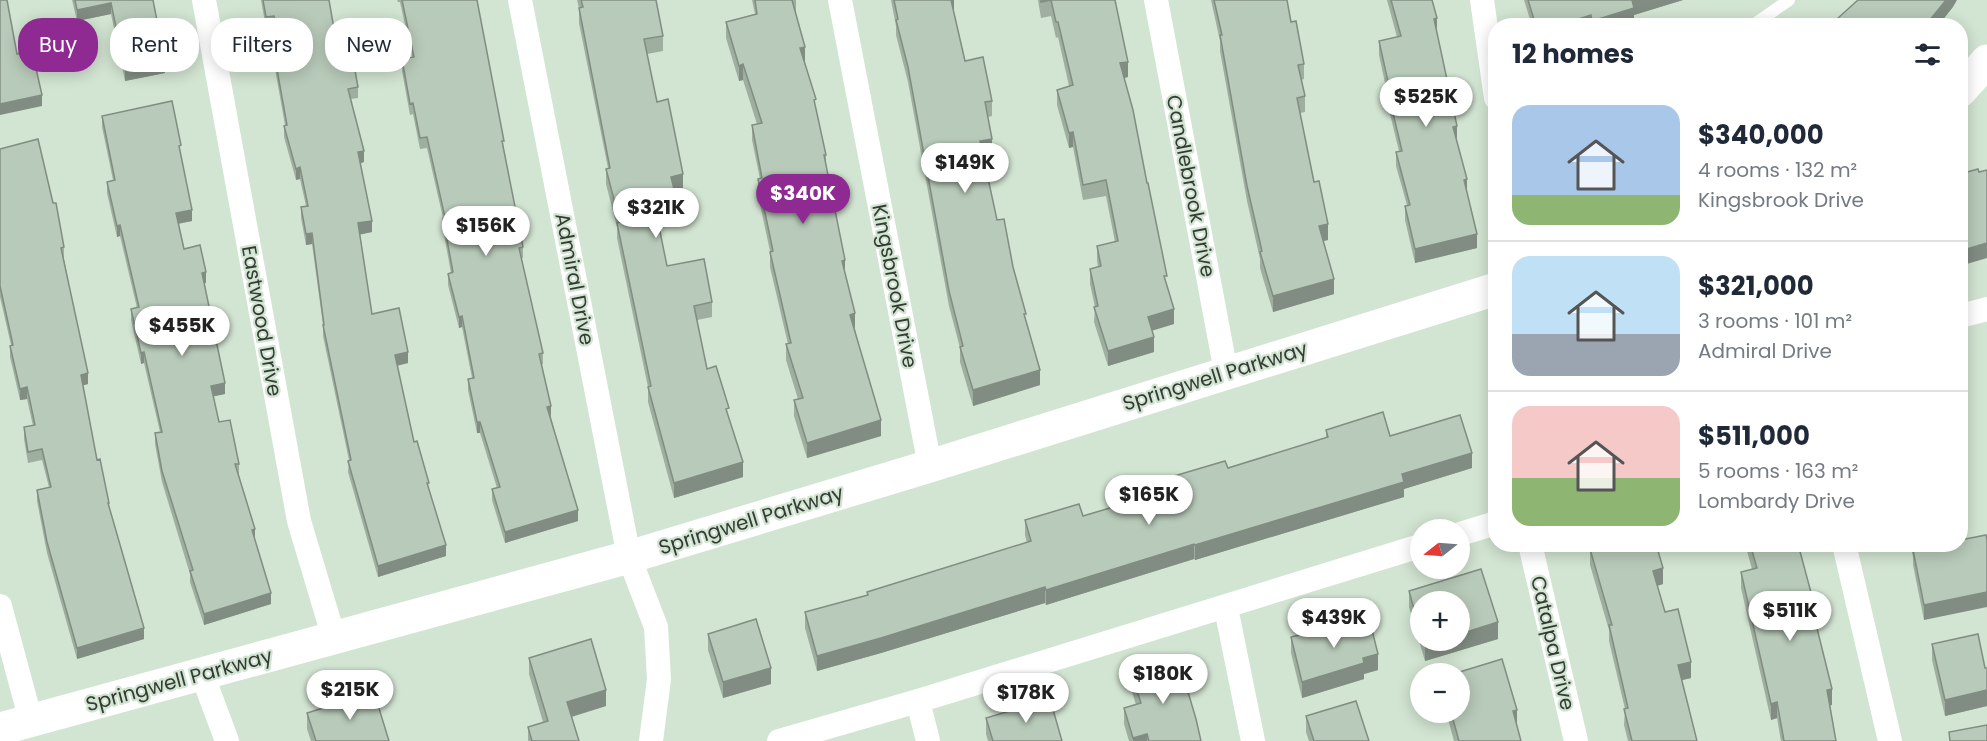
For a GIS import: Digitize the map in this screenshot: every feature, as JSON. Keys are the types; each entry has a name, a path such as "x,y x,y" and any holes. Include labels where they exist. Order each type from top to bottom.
{"street":[{"name":"Eastwood Drive","path":"204,0 299,521 334,638"},
{"name":"Admiral Drive","path":"520,0 629,557 656,627 659,679 651,741"},
{"name":"Kingsbrook Drive","path":"840,0 930,466"},
{"name":"Candlebrook Drive","path":"1156,0 1226,372"},
{"path":"1482,0 1488,42"},
{"path":"1968,82 1987,61"},
{"name":"Springwell Parkway","path":"0,729 629,557 930,466 1488,291"},
{"path":"1968,314 1987,309"},
{"path":"1470,531 1488,525"},
{"path":"779,741 1226,608 1410,549"},
{"name":"Catalpa Drive","path":"1532,552 1576,741"},
{"path":"1846,552 1890,741"},
{"path":"0,606 31,721"},
{"path":"1226,608 1253,741"},
{"path":"202,674 227,741"},
{"path":"918,701 928,741"}],"lane":[{"path":"1764,18 1790,0"}],"building":[{"path":"0,0 7,0 18,54 18,72 37,72 42,95 0,104"},
{"path":"75,0 153,0 156,18 114,18 111,3 77,10"},
{"path":"263,0 329,0 332,18 325,18 325,72 355,72 358,87 348,89 364,151 358,152 372,221 358,223 372,314 399,308 408,352 395,355 414,442 417,441 446,545 378,566 348,461 351,460 323,325 312,233 306,234 301,207 308,206 300,167 296,169 284,126 287,125 278,72 313,72 313,18 266,17"},
{"path":"402,0 477,0 523,247 519,248 543,353 539,354 551,406 547,407 578,510 505,532 492,489 500,487 480,422 477,422 468,379 474,378 462,316 459,317 448,274 453,272 443,218 445,217 427,137 420,138 413,103 410,104 404,72 412,72 412,57 414,57 412,18 406,18"},
{"path":"581,0 656,0 663,36 644,39 657,102 668,99 683,174 671,177 676,197 654,202 667,266 704,259 712,302 694,306 707,369 716,366 729,408 726,409 743,462 674,483 648,387 651,386 617,223 620,222 606,169 610,168 579,8 583,7"},
{"path":"755,0 792,0 805,47 800,48 816,99 814,100 845,260 842,261 855,313 850,315 881,420 807,443 794,400 803,398 786,344 791,343 770,252 773,251 758,179 762,178 752,125 762,123 743,64 739,66 726,22 757,14"},
{"path":"894,0 951,0 965,61 983,57 992,101 985,102 992,139 980,141 997,220 1004,219 1013,267 1026,314 1024,314 1040,370 973,390 960,347 963,346 949,291"},
{"path":"1051,0 1115,0 1128,62 1120,63 1133,110 1167,276 1164,276 1174,309 1148,317 1154,337 1108,351 1094,307 1098,306 1090,269 1101,266 1097,246 1118,241 1106,180 1083,185 1073,132 1069,133 1057,90 1073,85"},
{"path":"1214,0 1287,0 1291,22 1296,21 1304,64 1298,65 1305,96 1297,98 1314,182 1319,181 1328,224 1319,226 1334,279 1273,296 1260,252 1262,251 1247,186"},
{"path":"1391,0 1432,0 1457,126 1453,127 1467,179 1464,180 1477,234 1415,249 1405,206 1410,205 1396,152 1402,151 1379,41 1401,36"},
{"path":"1528,0 1632,0 1634,8 1602,18 1592,18 1591,15 1582,18 1534,18"},
{"path":"1858,0 1946,0 1931,18 1838,18"},
{"path":"172,101 192,210 176,213 184,249 200,245 206,272 202,273 225,383 211,386 219,422 230,420 239,464 235,464 271,593 204,614 190,571 193,570 162,471 155,433 162,432 144,352 141,353 131,309 139,307 120,225 117,226 107,182 115,180 102,116"},
{"path":"38,139 53,203 56,203 64,247 61,248 88,373 81,375 97,460 100,459 108,503 144,628 77,648 47,542 37,490 51,487 42,449 28,452 24,427 35,425 27,387 20,389 0,286 0,149"},
{"path":"1978,169 1979,172 1987,170 1987,243 1968,249 1968,172"},
{"path":"1383,412 1390,436 1460,415 1472,453 1402,474 1404,482 1046,590 1045,587 817,656 805,612 868,595 867,592 1031,541 1025,520 1079,504 1083,516 1177,488 1174,476 1225,461 1228,468 1328,437 1326,430"},
{"path":"1986,535 1987,592 1924,605 1913,552 1968,552 1968,538"},
{"path":"1591,552 1658,552 1663,568 1653,571 1665,612 1678,609 1691,662 1678,665 1697,741 1632,741 1624,709 1628,708 1609,625 1612,625"},
{"path":"1752,552 1800,552 1816,611 1813,612 1832,689 1827,690 1836,741 1784,741 1777,702 1771,704 1741,572 1757,568"},
{"path":"1481,569 1498,622 1470,631 1470,591 1410,591 1410,595 1409,591 1448,579 1470,579 1470,572"},
{"path":"1369,618 1378,654 1363,658 1364,663 1302,682 1291,637"},
{"path":"756,619 771,668 723,682 708,634"},
{"path":"1978,634 1985,668 1987,668 1987,690 1945,700 1932,644"},
{"path":"591,639 606,690 567,702 579,741 532,741 528,727 548,721 529,658"},
{"path":"1178,658 1201,741 1149,741 1147,734 1133,738 1124,708 1141,703 1131,672"},
{"path":"1502,659 1517,710 1513,711 1521,741 1459,741 1454,723 1470,723 1470,669"},
{"path":"374,692 389,741 316,741 307,713"},
{"path":"1050,699 1062,741 993,741 986,718"},
{"path":"1356,701 1369,741 1314,741 1306,716"},
{"path":"1987,725 1987,741 1950,741 1949,732"}]}
